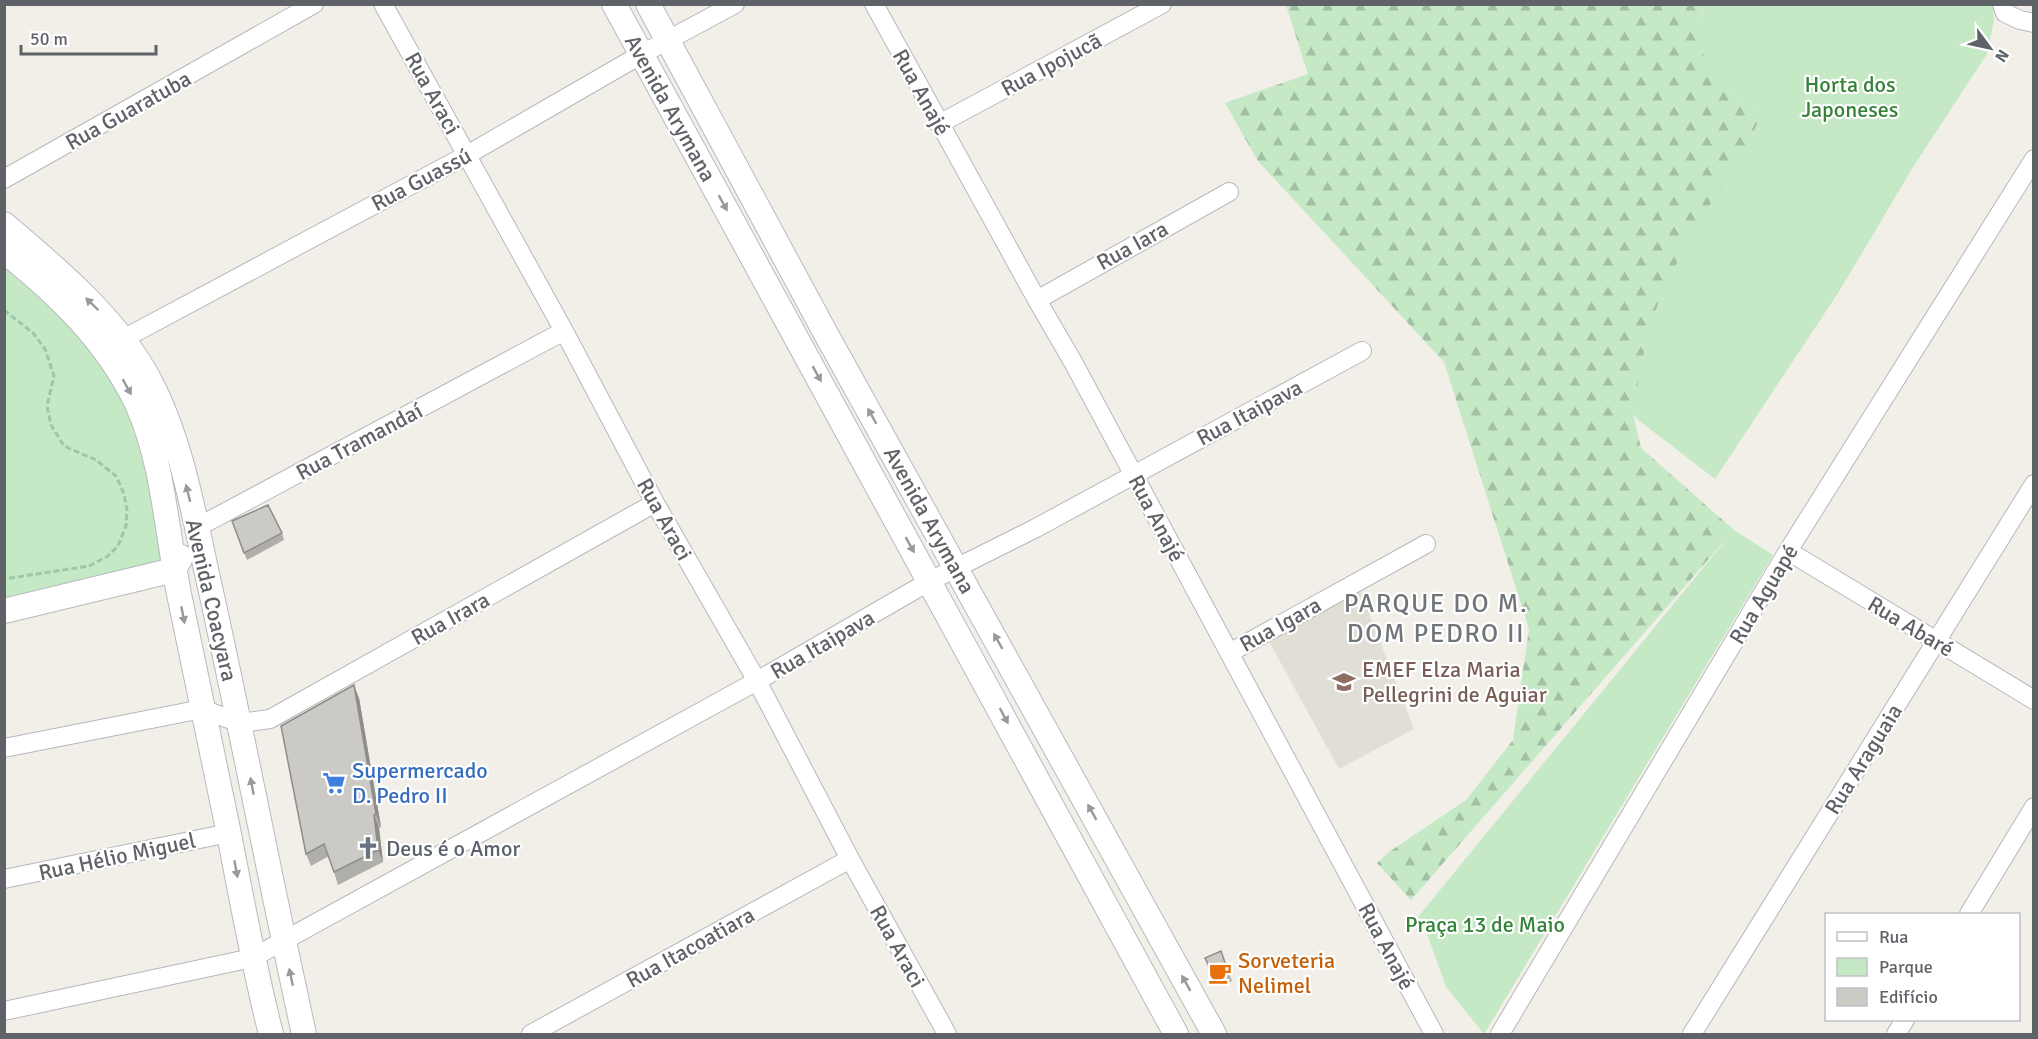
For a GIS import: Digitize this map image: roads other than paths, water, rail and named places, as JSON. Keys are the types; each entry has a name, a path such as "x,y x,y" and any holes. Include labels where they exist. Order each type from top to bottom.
{"main road":[{"name":"Avenida Arymana","path":"614,4 1176,1035"},
{"name":"Avenida Arymana","path":"648,4 821,323 1214,1035"},
{"name":"Avenida Coacyara","path":"4,224 100,312 115,345 146,429 157,468 174,570 229,833 252,958 271,1035"},
{"name":"Avenida Coacyara","path":"4,251 36,276 68,308 115,345 149,378 168,421 176,443 240,723 279,923 304,1035"},
{"path":"4,611 174,570 196,528"}],"street":[{"name":"Rua Guaratuba","path":"4,179 314,4"},
{"name":"Rua Araci","path":"382,4 564,331 655,503 757,681 850,859 947,1035"},
{"name":"Rua Guassú","path":"115,345 467,154 735,4"},
{"name":"Rua Anajé","path":"874,4 1073,362 1434,1035"},
{"name":"Rua Ipojucã","path":"939,124 1162,4"},
{"path":"2002,4 2005,13 2020,20 2034,22"},
{"name":"Rua Aguapé","path":"1500,1035 1788,551 2034,159"},
{"name":"Rua Iara","path":"1037,300 1229,192"},
{"name":"Rua Tramandaí","path":"196,528 564,331"},
{"name":"Rua Itaipava","path":"4,1011 252,958 757,681 930,581 958,569 1362,351"},
{"name":"Rua Araguaia","path":"1692,1035 2034,484"},
{"name":"Rua Irara","path":"240,723 270,719 655,503"},
{"name":"Rua Igara","path":"1228,653 1426,544"},
{"name":"Rua Abaré","path":"1788,551 2034,700"},
{"path":"4,748 202,709 240,723"},
{"path":"1970,913 2034,807"},
{"name":"Rua Hélio Miguel","path":"4,879 229,833"},
{"name":"Rua Itacoatiara","path":"531,1035 850,859"},
{"path":"1896,1035 1904,1021"}],"place":[{"name":"EMEF Elza Maria Pellegrini de Aguiar","path":"1344,682"},
{"name":"Supermercado D. Pedro II","path":"334,783"},
{"name":"Deus é o Amor","path":"368,848"},
{"name":"Sorveteria Nelimel","path":"1220,973"}],"district":[{"name":"PARQUE DO M. DOM PEDRO II","path":"1436,618"}],"park label":[{"name":"Horta dos Japoneses","path":"1850,96"},
{"name":"Praça 13 de Maio","path":"1485,924"}]}
